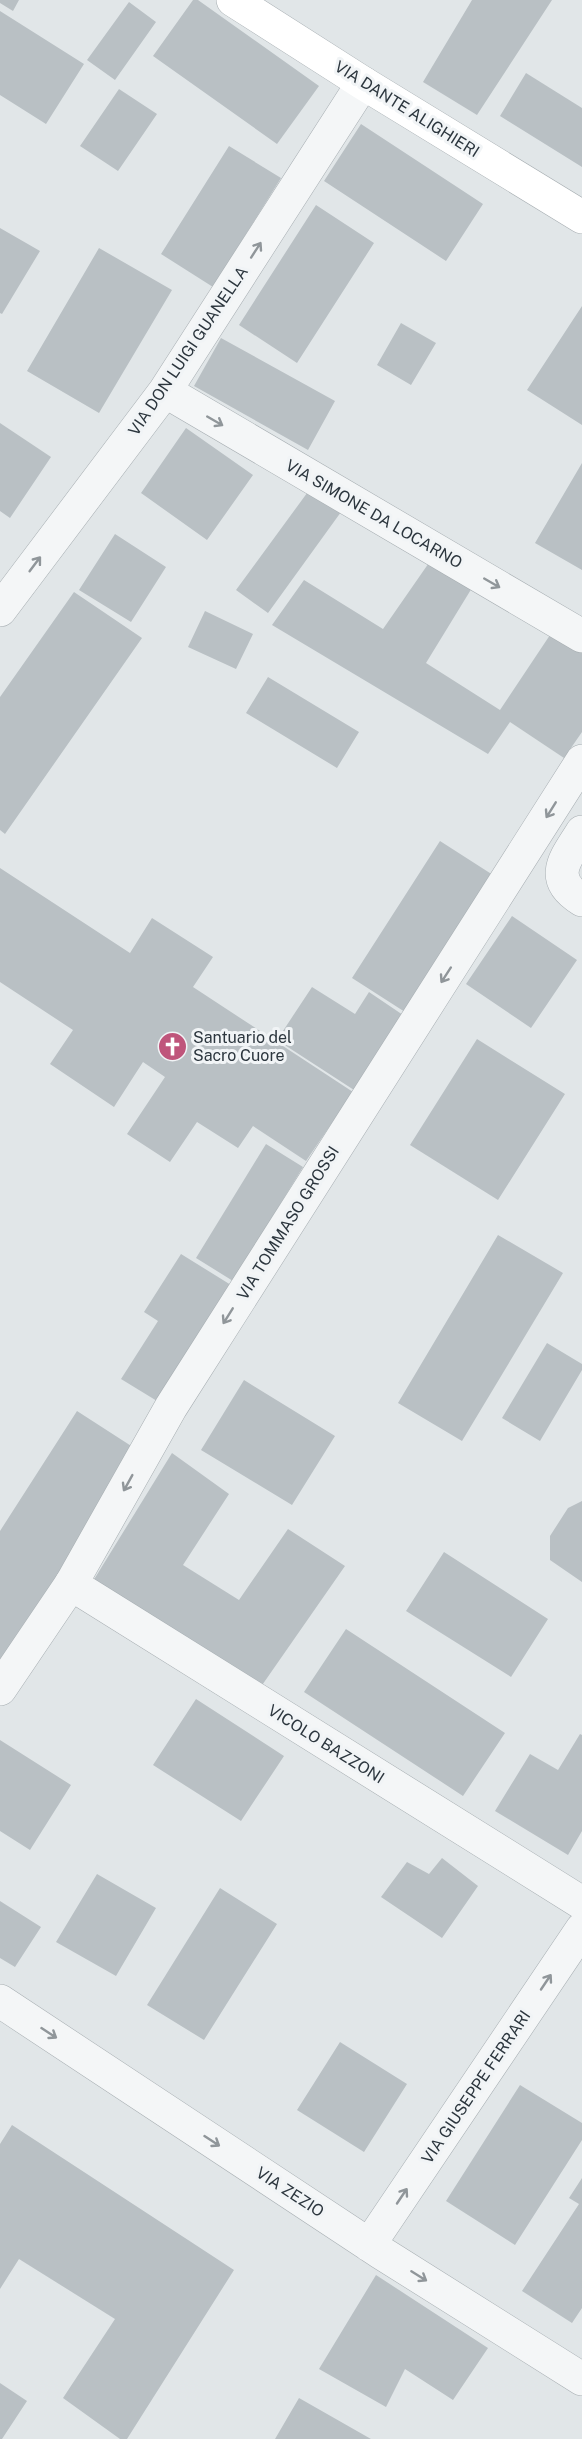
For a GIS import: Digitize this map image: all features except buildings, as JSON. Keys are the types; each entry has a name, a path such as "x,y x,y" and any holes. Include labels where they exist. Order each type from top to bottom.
{"main road":[{"name":"VIA DANTE ALIGHIERI","path":"233,0 363,83 582,217"}],"street":[{"name":"VIA DON LUIGI GUANELLA","path":"0,610 165,391 363,83"},
{"name":"VIA SIMONE DA LOCARNO","path":"165,391 582,636"},
{"name":"VIA TOMMASO GROSSI","path":"0,1689 71,1584 171,1407 582,761"},
{"path":"582,832 562,862 564,880 575,896 582,900"},
{"name":"VICOLO BAZZONI","path":"71,1584 582,1903"},
{"name":"VIA GIUSEPPE FERRARI","path":"369,2245 582,1929"},
{"name":"VIA ZEZIO","path":"0,2001 369,2245 582,2379"}],"place":[{"name":"Santuario del Sacro Cuore","path":"172,1046"}]}
